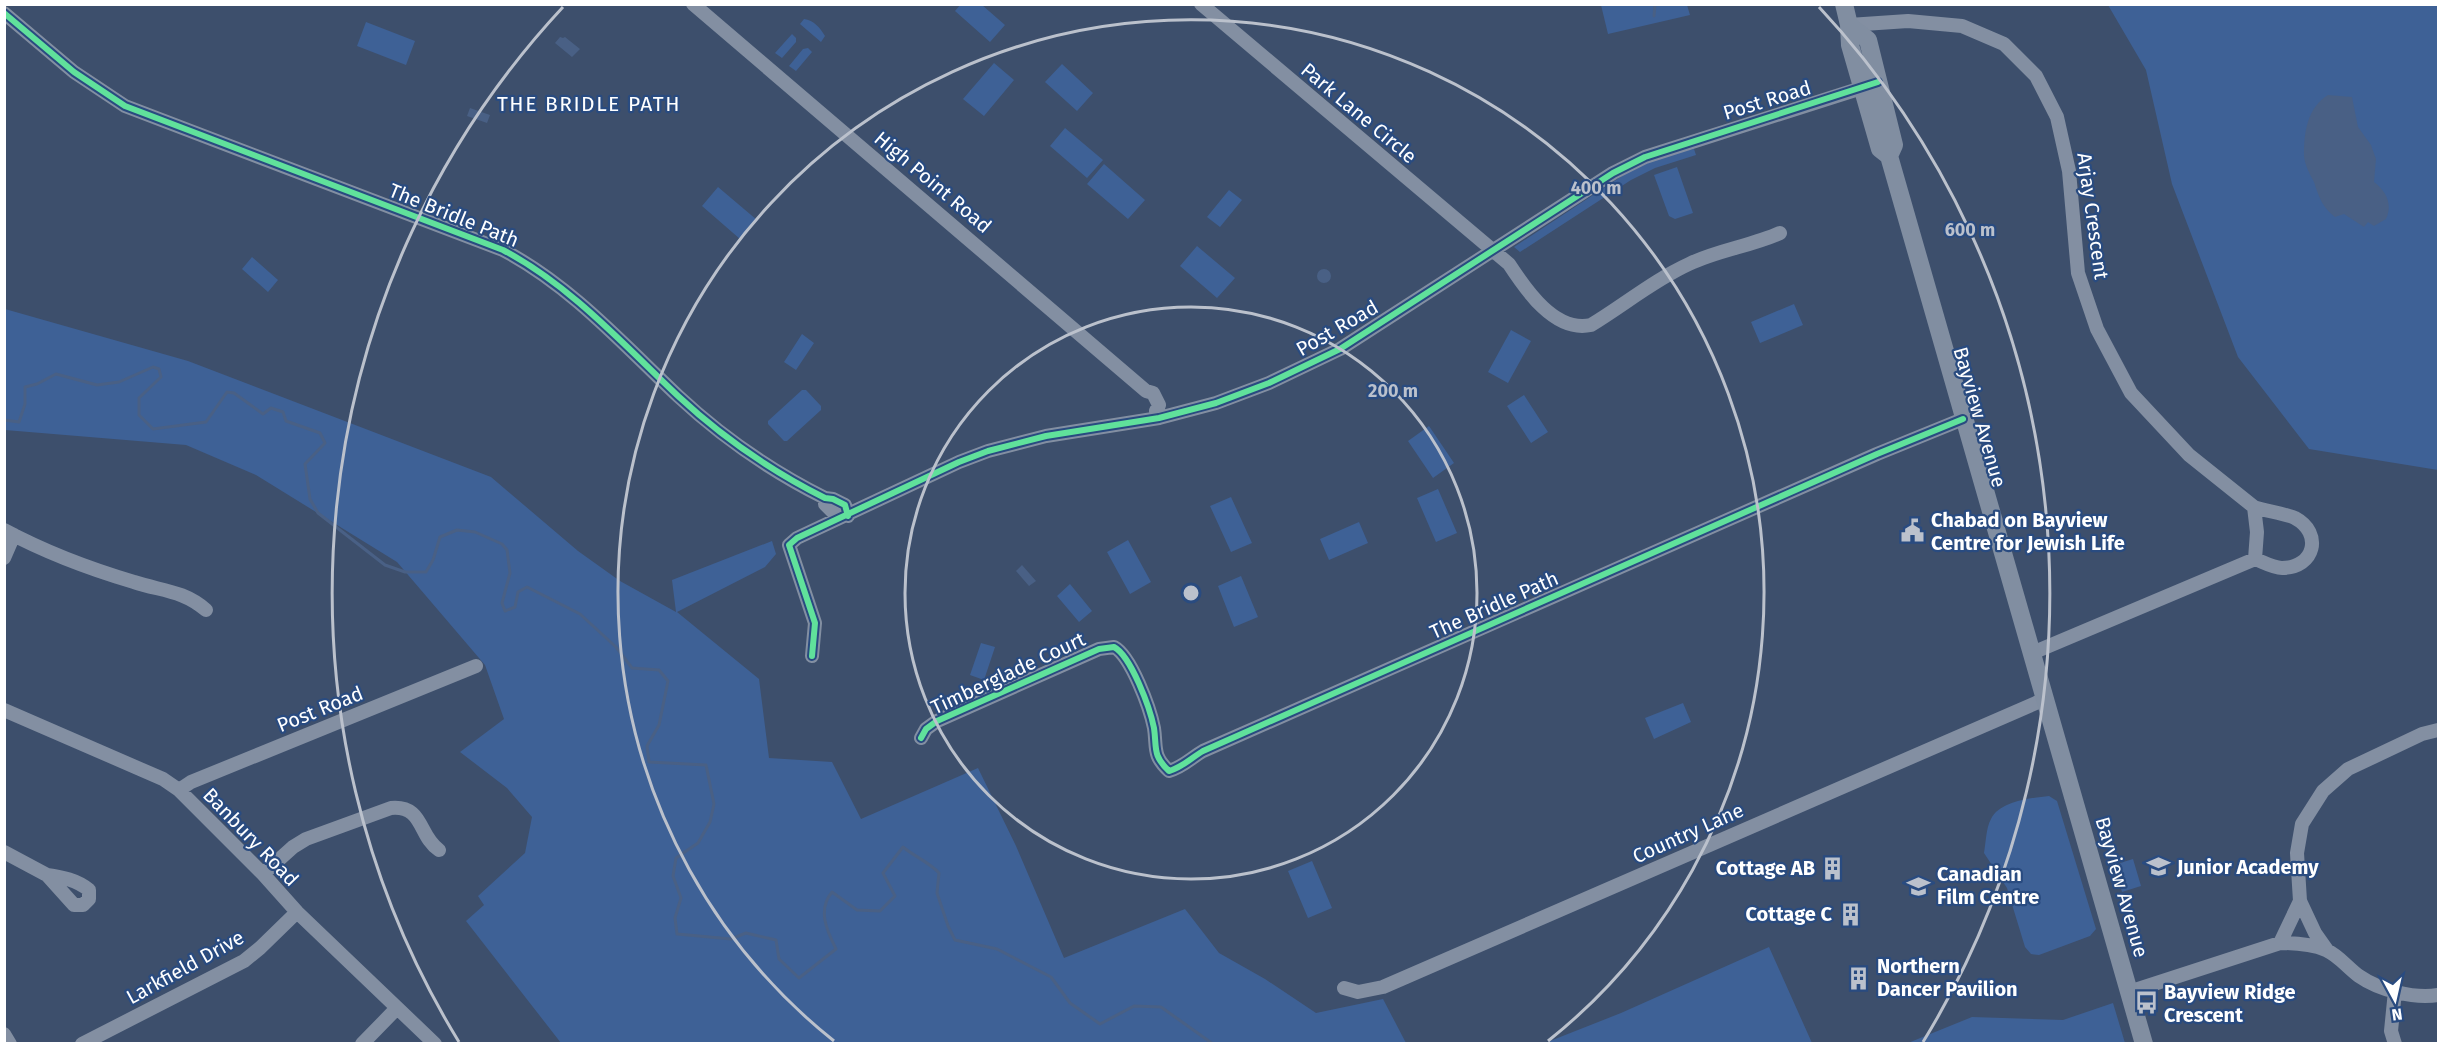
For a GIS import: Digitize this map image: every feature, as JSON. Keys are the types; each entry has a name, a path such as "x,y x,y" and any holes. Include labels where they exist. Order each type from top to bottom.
{"main road":[{"name":"Bayview Avenue","path":"1844,4 1850,45 1871,85 1880,149 1889,156 2144,1044"}],"street":[{"name":"High Point Road","path":"693,4 1146,391 1153,393 1159,405 1157,414"},
{"name":"Park Lane Circle","path":"1201,4 1509,264 1529,295 1544,310 1581,327 1597,321 1672,272 1692,262 1780,233"},
{"name":"The Bridle Path","path":"4,13 74,72 124,106 502,250 525,262 562,288 714,427 748,453 825,498 825,504 833,512 848,516"},
{"name":"Arjay Crescent","path":"1849,26 1908,21 1962,26 2004,44 2036,76 2057,117 2069,171 2078,273 2097,329 2131,393 2189,455 2253,507 2295,518 2307,530 2312,541 2312,551 2307,561 2296,566 2280,568 2255,559"},
{"name":"Post Road","path":"812,656 815,622 789,545 796,538 988,451 1046,436 1216,403 1269,383 1340,349 1614,173 1645,157 1871,85"},
{"name":"The Bridle Path","path":"1114,647 1125,655 1146,703 1154,728 1155,750 1160,762 1169,771 1182,768 1189,759 1203,751 1877,454 1964,419"},
{"path":"2032,653 2255,559 2257,532 2253,507"},
{"path":"4,558 9,533 113,575 182,594 206,610"},
{"name":"Timberglade Court","path":"921,738 926,729 937,721 1099,649 1114,647"},
{"name":"Post Road","path":"179,790 191,782 476,666"},
{"name":"Country Lane","path":"1344,988 1358,992 1383,987 2045,699"},
{"name":"Banbury Road","path":"4,710 163,779 179,790 263,874 297,912 435,1044"},
{"path":"2439,730 2422,734 2348,769 2323,791 2302,824 2297,853 2300,901 2315,933 2327,950 2361,977 2395,991 2427,997 2439,995"},
{"path":"263,874 292,847 306,839 391,808 399,807 410,811 439,850"},
{"path":"6,857 47,875"},
{"path":"2280,943 2300,901"},
{"name":"Larkfield Drive","path":"82,1044 244,961 297,912"},
{"path":"2129,992 2280,943 2299,943 2327,950"},
{"path":"2395,991 2391,1031 2395,1044"},
{"path":"362,1044 397,1008"},
{"path":"4,1034 10,1044"}],"shaded area":[{"path":"961,4 982,5 1005,25 990,42 955,11"},
{"path":"1601,5 1687,5 1690,15 1608,34"},
{"path":"2108,5 2438,5 2438,470 2309,449 2238,357 2172,184 2146,70"},
{"path":"804,19 814,23 821,30 825,36 821,42 800,24"},
{"path":"366,22 415,41 406,65 357,46"},
{"path":"792,34 796,42 782,58 775,53"},
{"path":"560,37 565,37 580,49 572,57 555,43"},
{"path":"808,48 812,52 796,71 789,66 803,49"},
{"path":"994,63 1014,80 984,116 963,99"},
{"path":"1062,64 1093,93 1077,111 1045,82"},
{"path":"2328,95 2352,97 2358,127 2371,145 2376,159 2374,182 2385,194 2389,208 2386,219 2374,226 2368,222 2364,227 2344,214 2335,217 2322,201 2307,167 2304,147 2308,121 2315,107"},
{"path":"470,108 490,115 487,123 467,116"},
{"path":"1065,128 1103,160 1087,178 1050,146"},
{"path":"1694,149 1696,155 1655,168 1631,180 1520,252 1514,247 1628,172 1667,154"},
{"path":"1104,164 1145,200 1128,219 1087,184"},
{"path":"1677,167 1693,213 1675,219 1669,216 1654,175"},
{"path":"718,187 757,220 740,239 702,206"},
{"path":"1229,190 1242,200 1220,227 1207,217"},
{"path":"1197,246 1235,278 1217,298 1180,266"},
{"path":"252,257 278,280 268,292 242,269"},
{"path":"1324,269 1329,271 1331,276 1329,281 1324,283 1319,281 1317,276 1319,271"},
{"path":"1794,304 1803,325 1760,343 1751,322"},
{"path":"5,309 188,361 491,477 578,551 620,581 676,612 672,580 772,541 776,554 765,567 677,612 759,679 769,758 832,762 861,819 978,768 1016,846 1064,958 1185,909 1219,953 1265,979 1316,1013 1383,999 1406,1043 561,1043 466,921 484,905 478,896 525,853 532,817 507,788 460,752 504,719 485,665 397,562 256,475 186,445 5,430"},
{"path":"1511,330 1531,341 1508,383 1488,372"},
{"path":"802,334 814,343 796,370 784,362"},
{"path":"802,390 806,390 821,406 821,410 787,441 784,441 768,424 768,421"},
{"path":"1524,395 1548,432 1531,443 1507,406"},
{"path":"1429,426 1454,463 1433,478 1408,441"},
{"path":"1438,489 1457,533 1436,542 1417,498"},
{"path":"1231,497 1252,543 1231,552 1210,506"},
{"path":"1359,522 1368,543 1329,560 1320,539"},
{"path":"1128,540 1151,582 1130,594 1107,552"},
{"path":"1022,565 1036,581 1029,586 1016,571"},
{"path":"1241,576 1258,617 1234,627 1218,586"},
{"path":"1070,584 1092,611 1079,622 1057,596"},
{"path":"981,643 995,647 984,680 970,675"},
{"path":"1683,703 1691,722 1654,739 1645,718"},
{"path":"2049,796 2057,801 2096,929 2090,936 2039,955 2031,954 2025,947 2007,888 1984,853 1988,827 1995,813 2009,804"},
{"path":"2133,859 2141,886 2122,892 2116,871 2121,869 2120,863"},
{"path":"1312,861 1332,908 1308,918 1288,871"},
{"path":"1769,947 1812,1043 1545,1043 1621,1013"},
{"path":"2113,1003 2125,1043 1908,1043 1972,1017 2063,1020"}],"waterway":[{"path":"1654,16 1655,4"},
{"path":"4,420 19,422 25,404 25,387 37,384 56,374 97,385 119,382 153,367 159,369 161,377 139,398 139,415 153,429 206,422 227,392 234,393 263,414 271,408 283,412 286,421 320,433 325,443 305,464 310,499 318,513 385,565 405,572 426,572 433,560 440,537 457,530 475,532 502,544 507,550 510,573 502,603 505,611 515,607 518,592 527,587 580,614 616,647 632,668 659,670 668,681 659,725 647,746 649,762 706,765 714,804 710,822 698,843 676,858 673,876 681,898 675,918 677,934 731,939 746,933 776,940 779,959 799,978 836,949 827,928 824,913 827,899 832,892 857,910 880,911 895,896 883,873 903,847 939,873 937,893 955,940 997,949 1051,977 1070,1003 1100,1024 1134,1006 1161,1007 1213,1044"}],"cycle path":[{"path":"4,13 74,72 125,106 503,250 528,264 595,317 712,425 785,476 825,498 845,505 848,516"},
{"path":"812,656 815,623 789,545 797,538 959,462 988,451 1046,436 1159,418 1216,403 1269,383 1340,349 1613,173 1645,157 1878,82"},
{"path":"921,738 926,729 937,721 1099,649 1114,647 1127,661 1139,683 1152,719 1158,756 1169,771 1183,765 1203,751 1877,454 1963,419"}],"place":[{"name":"Chabad on Bayview Centre for Jewish Life","path":"1913,531"},
{"name":"Junior Academy","path":"2159,867"},
{"name":"Cottage AB","path":"1833,868"},
{"name":"Canadian Film Centre","path":"1919,886"},
{"name":"Cottage C","path":"1850,914"},
{"name":"Northern Dancer Pavilion","path":"1859,978"},
{"name":"Bayview Ridge Crescent","path":"2146,1003"}],"district":[{"name":"THE BRIDLE PATH","path":"589,104"}]}
